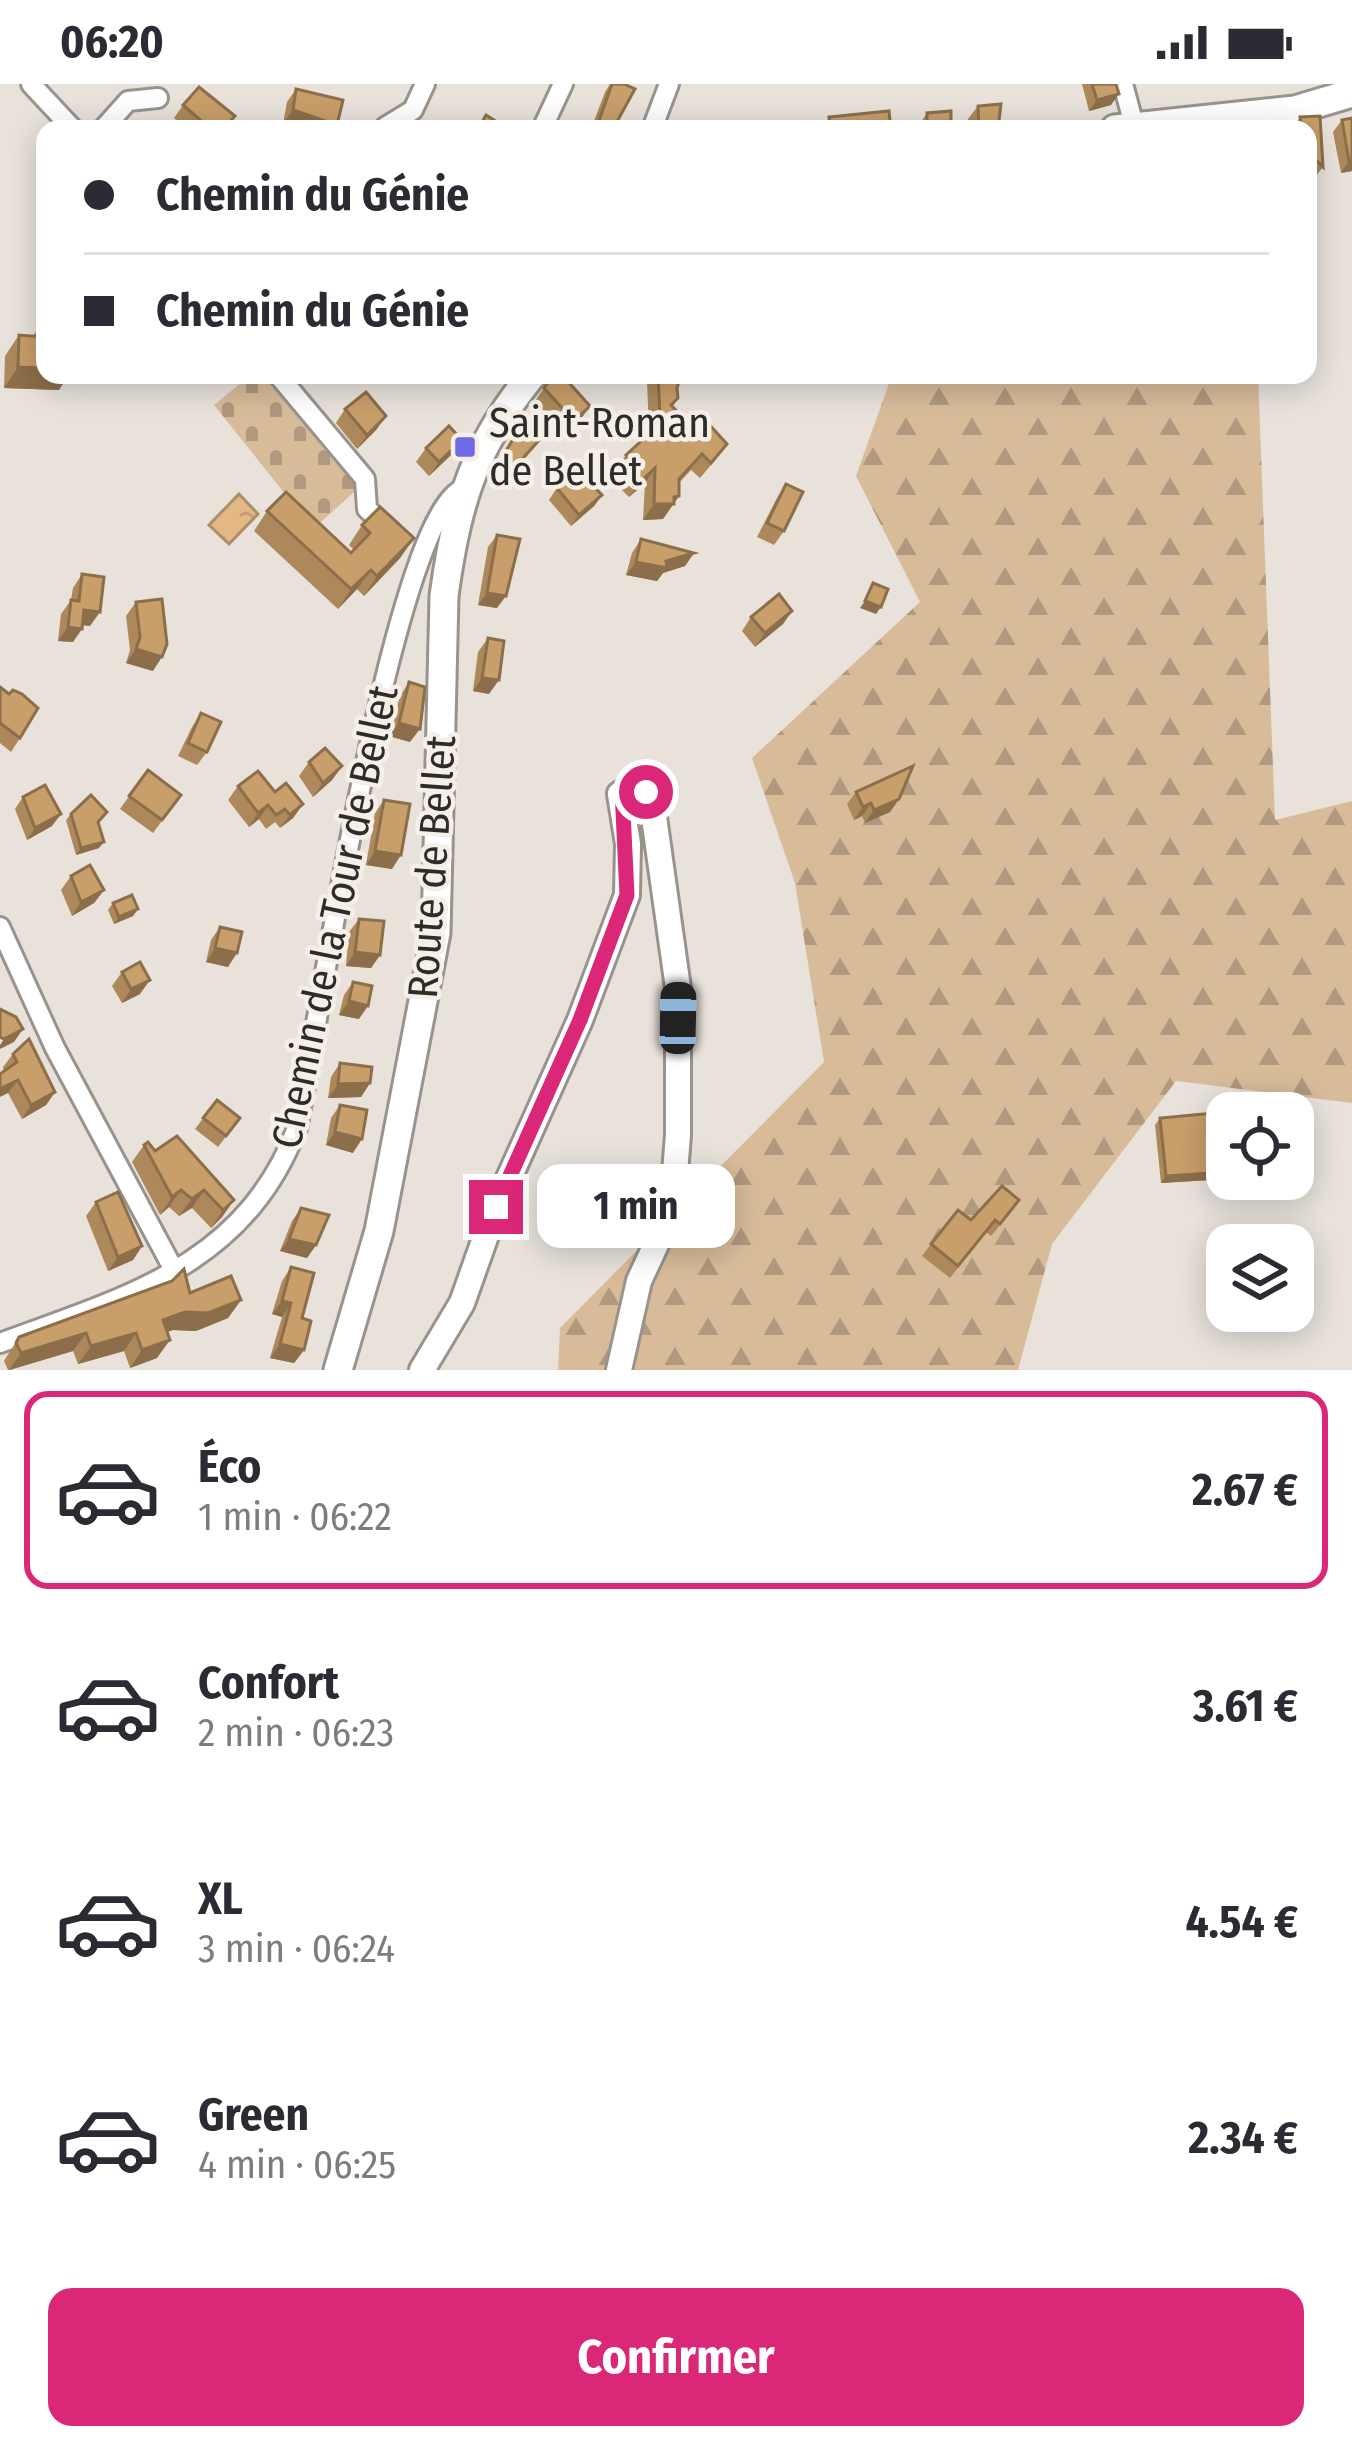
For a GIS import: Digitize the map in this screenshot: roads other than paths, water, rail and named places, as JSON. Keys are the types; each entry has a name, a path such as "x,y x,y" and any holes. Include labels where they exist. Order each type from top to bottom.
{"main road":[{"path":"1195,120 1294,110 1352,93"},
{"name":"Route de Bellet","path":"338,1370 370,1269 429,988 441,822 444,596 463,489 490,432 525,384"}],"street":[{"path":"32,84 66,120"},
{"path":"397,120 413,110 425,84"},
{"path":"546,120 563,84"},
{"path":"655,120 669,84"},
{"path":"1123,84 1125,120"},
{"path":"111,120 128,101 158,98"},
{"path":"285,384 364,479 367,508 423,556"},
{"name":"Chemin de la Tour de Bellet","path":"0,1343 175,1272 210,1250 249,1212 279,1172 298,1128 381,692 423,556 447,498 463,489"},
{"path":"422,1370 462,1303 496,1207 580,1020 627,895 628,844 620,794 634,785 646,792 653,810 678,988 678,1135 672,1210 639,1281 619,1370"},
{"path":"0,927 55,1048 175,1272"}],"water":[{"path":"239,494 258,514 229,544 209,525"}],"place":[{"name":"Saint-Roman de Bellet","path":"465,447"}]}
